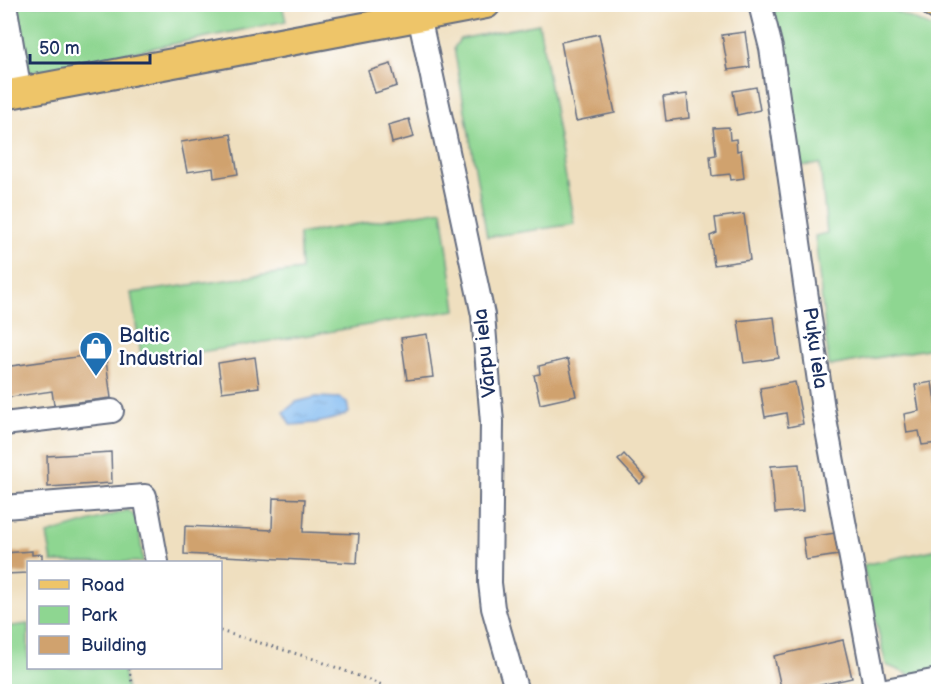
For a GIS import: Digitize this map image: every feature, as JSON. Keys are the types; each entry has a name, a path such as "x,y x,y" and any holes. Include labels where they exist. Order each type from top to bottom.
{"main road":[{"path":"12,94 475,6"}],"street":[{"path":"4,4 12,94"},
{"name":"Puķu iela","path":"760,4 771,48 823,409 876,692"},
{"name":"Vārpu iela","path":"419,16 483,315 492,422 490,583 494,608 517,692"},
{"path":"4,424 112,411"},
{"path":"4,507 145,496 157,561"},
{"path":"876,692 939,680"}],"path":[{"path":"222,632 314,659 382,685 391,692"},
{"path":"129,669 134,692"}],"green space":[{"path":"5,5 282,5 286,21 5,78"},
{"path":"773,5 881,5 938,30 938,347 829,366 815,236 827,233 820,164 801,166 793,106"},
{"path":"539,24 574,224 487,237 454,48 460,39"},
{"path":"442,210 456,310 142,361 131,293 301,270 299,234"},
{"path":"128,510 138,519 143,561 52,561 47,534"},
{"path":"938,549 938,670 910,675 886,665 863,565"},
{"path":"27,624 27,669 123,669 127,691 5,691 5,627"}],"water":[{"path":"316,397 340,398 347,402 349,413 335,419 290,425 284,412 296,402"}],"building":[{"path":"745,32 750,67 728,70 722,35"},
{"path":"599,34 615,113 576,121 561,42"},
{"path":"391,64 397,86 375,93 368,71"},
{"path":"756,87 760,110 737,115 733,91"},
{"path":"687,94 689,118 666,121 663,97"},
{"path":"409,119 414,137 392,143 388,125"},
{"path":"729,127 730,140 736,139 737,151 741,150 744,178 731,180 730,174 712,176 710,156 716,155 713,128"},
{"path":"231,134 238,174 214,178 213,168 187,172 181,142"},
{"path":"744,214 750,260 714,265 710,236 717,233 715,218"},
{"path":"774,317 779,358 744,363 738,321"},
{"path":"427,334 433,377 407,380 401,338"},
{"path":"105,353 111,398 54,405 52,391 4,398 4,367"},
{"path":"255,357 259,387 222,392 218,363"},
{"path":"568,359 576,396 540,404 534,375 540,374 539,366"},
{"path":"795,382 803,424 788,427 786,413 765,417 760,388"},
{"path":"932,382 938,421 938,443 922,445 919,431 907,433 904,414 919,411 915,385"},
{"path":"111,452 112,483 48,487 47,456"},
{"path":"624,454 646,478 640,484 618,460"},
{"path":"799,464 803,511 775,513 771,466"},
{"path":"273,498 305,499 303,532 359,534 357,563 184,554 185,526 272,530"},
{"path":"835,533 838,555 806,560 803,538"},
{"path":"32,551 32,555 42,554 42,561 27,561 27,573 4,574 4,553"},
{"path":"843,640 852,678 782,692 774,656"}],"place":[{"name":"Baltic Industrial","path":"96,377"}]}
